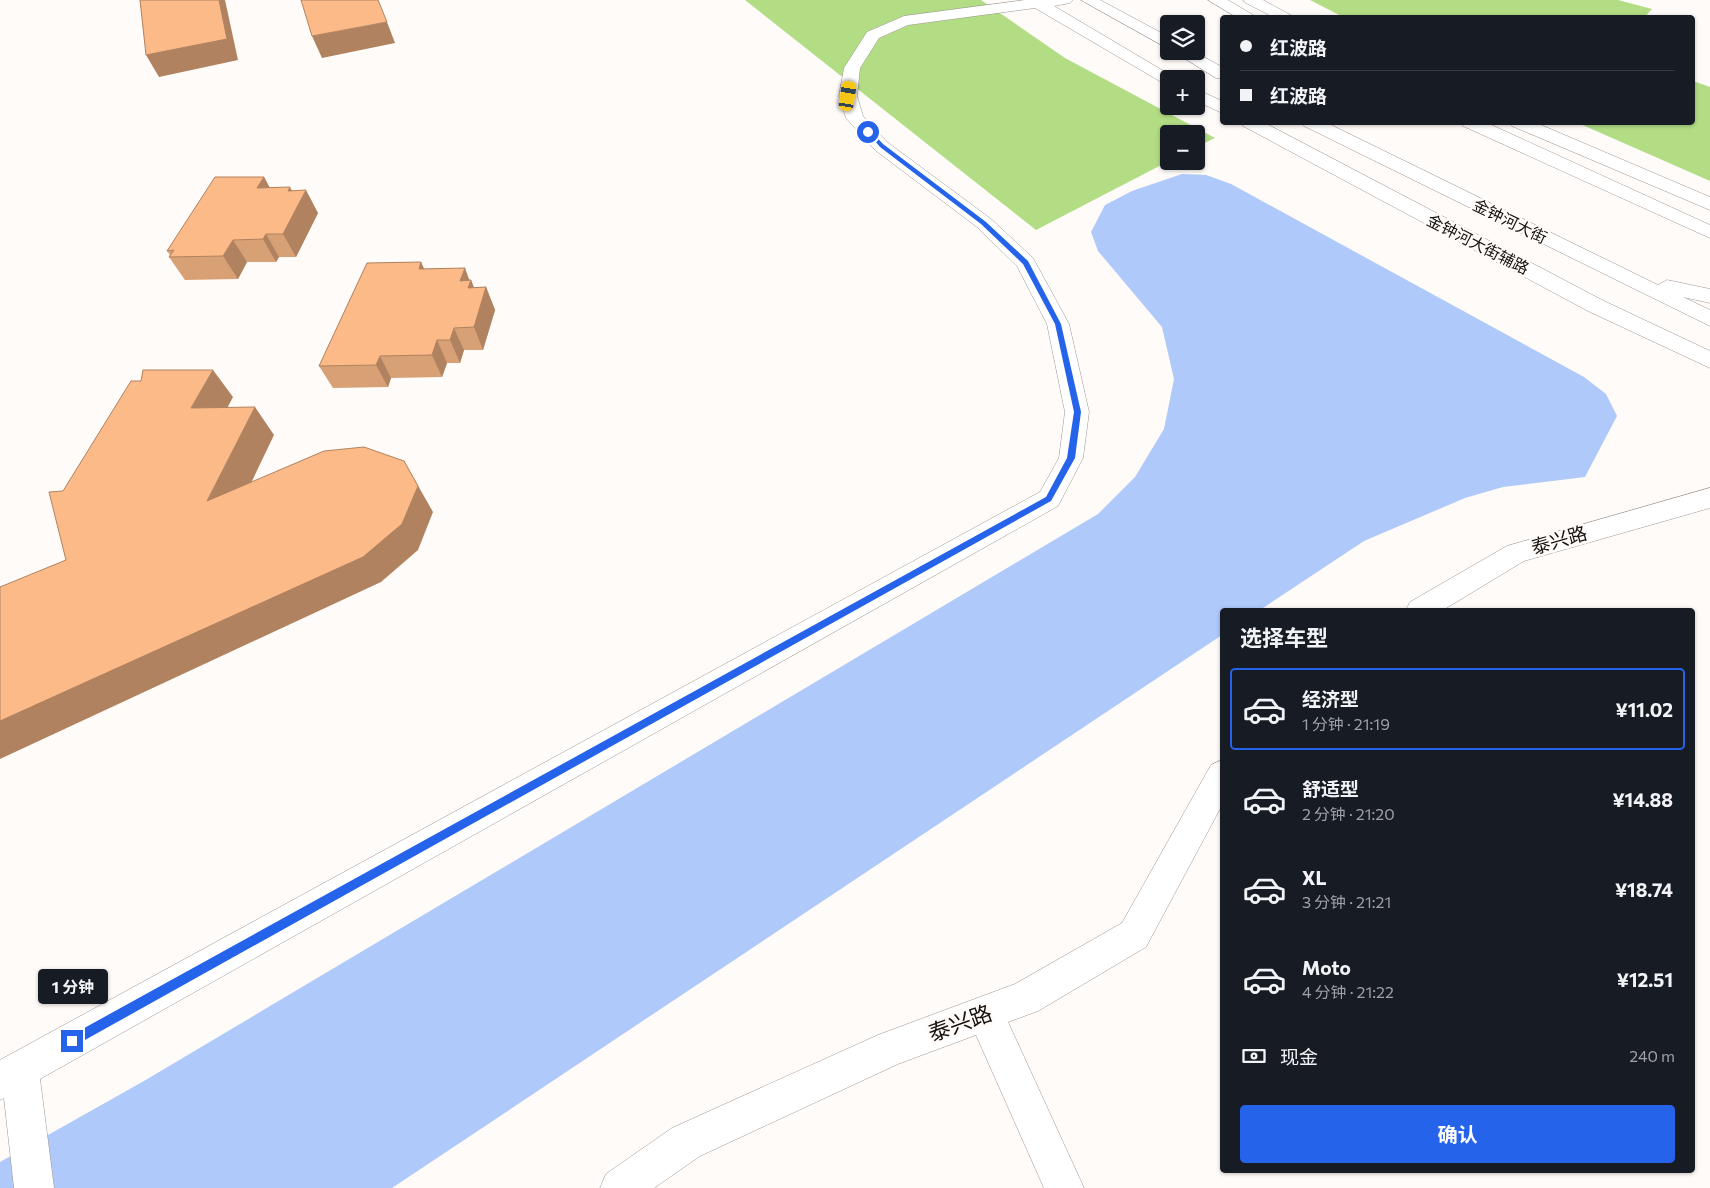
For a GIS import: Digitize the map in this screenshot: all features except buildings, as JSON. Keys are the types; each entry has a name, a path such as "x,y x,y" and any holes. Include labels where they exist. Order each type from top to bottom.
{"street":[{"path":"34,1188 27,1132 10,1075 1049,499 1071,458 1078,412 1058,324 1026,263 984,223 882,146 855,118 848,96 852,68 873,35 904,21 943,14 1065,0"},
{"path":"1089,0 1160,39"},
{"path":"1216,0 1245,15"},
{"path":"1251,0 1283,15"},
{"path":"1036,2 1160,74"},
{"path":"1197,60 1220,73"},
{"path":"1205,99 1220,107"},
{"name":"金钟河大街辅路","path":"1255,125 1579,297 1710,360"},
{"name":"金钟河大街","path":"1316,125 1710,319"},
{"path":"1476,125 1710,232"},
{"path":"1525,125 1710,204"},
{"path":"1602,266 1647,282 1710,296"},
{"name":"泰兴路","path":"1423,608 1516,553 1710,498"},
{"name":"泰兴路","path":"620,1188 686,1142 891,1048 1025,998 1134,935 1220,779"},
{"path":"984,1014 1064,1188"}],"green space":[{"path":"745,0 981,0 1065,58 1160,109 1160,115 1172,115 1191,125 1160,125 1160,166 1036,230"},
{"path":"1310,0 1618,0 1652,9 1647,15 1339,15"},
{"path":"1695,82 1710,87 1710,181 1583,125 1695,125"},
{"path":"1205,133 1215,138 1205,143"}],"water":[{"path":"1182,174 1206,175 1231,184 1584,377 1606,394 1617,416 1585,477 1503,487 1465,498 1364,541 1263,608 1220,608 1220,636 392,1188 0,1188 0,1162 144,1081 1098,514 1135,477 1164,429 1174,379 1162,327 1098,251 1091,232 1105,205 1132,191"}],"route":[{"path":"72,1041 1049,499 1071,458 1078,412 1058,324 1026,263 984,223 882,146 868,132"}]}
